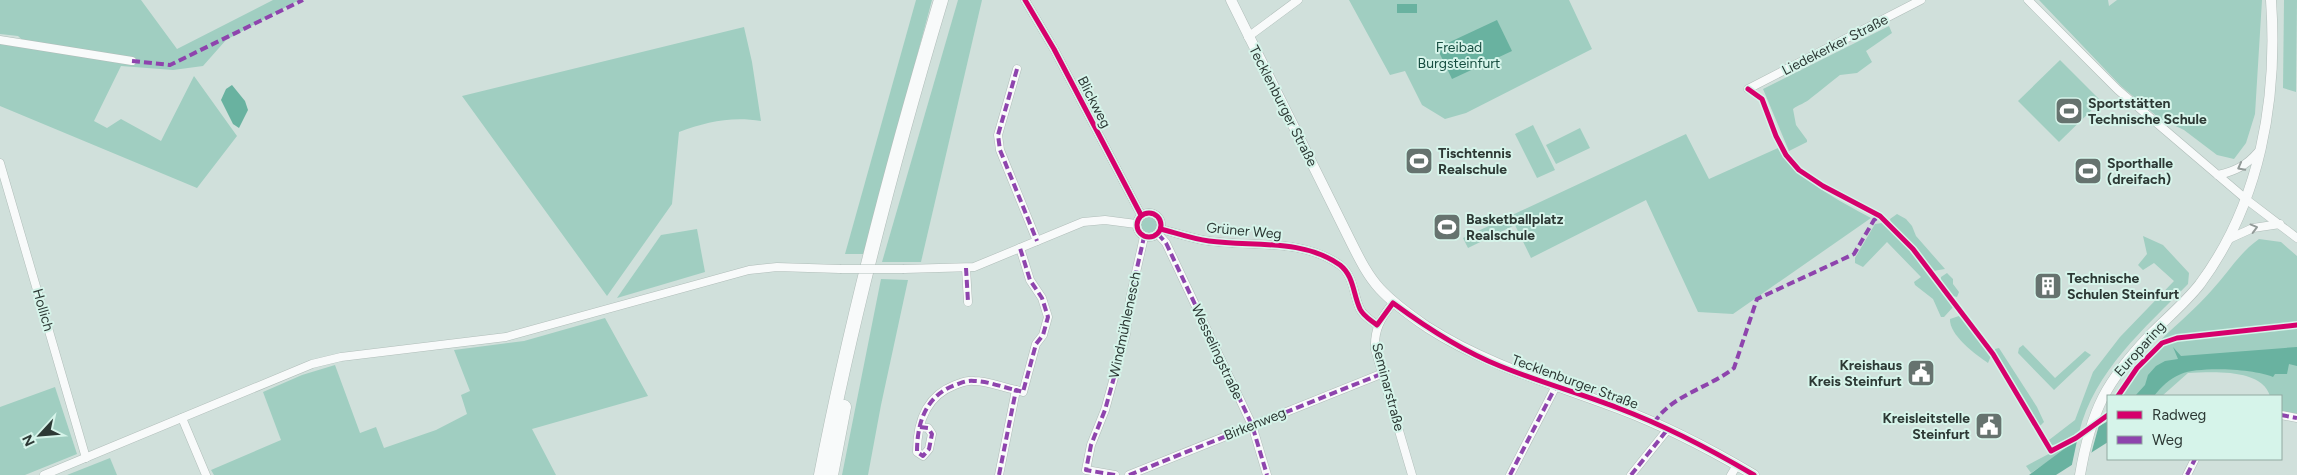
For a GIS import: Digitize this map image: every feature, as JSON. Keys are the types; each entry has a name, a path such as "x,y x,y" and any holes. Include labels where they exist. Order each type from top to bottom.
{"highway":[{"path":"820,475 838,388 899,141 941,0"},
{"path":"831,475 857,340 902,158 949,0"}],"main road":[{"name":"Tecklenburger Straße","path":"1231,0 1352,244 1374,282 1394,302 1444,338 1476,355 1618,408 1668,429 1754,475"},
{"name":"Europaring","path":"2080,475 2087,437 2099,402 2130,357 2200,285 2231,238 2247,200 2269,106 2273,26 2271,0"}],"street":[{"name":"Blickweg","path":"1025,0 1054,49 1141,215"},
{"path":"1248,37 1298,0"},
{"name":"Liedekerker Straße","path":"1748,89 1922,0"},
{"path":"2028,0 2118,90 2247,200 2297,238"},
{"path":"0,40 132,60"},
{"path":"1017,69 998,135 1000,150 1037,241"},
{"path":"2218,175 2235,171 2248,164 2259,151"},
{"name":"Hollich","path":"0,163 86,458"},
{"path":"1144,237 1137,229 1136,224 1141,215 1155,214 1159,218 1159,232"},
{"path":"44,475 312,364 341,357 506,337 748,270 777,267 840,269 966,268 1083,222 1105,220 1136,224"},
{"path":"2231,238 2253,228 2280,224"},
{"name":"Grüner Weg","path":"1144,237 1153,237 1159,232 1209,241 1263,244 1314,252 1345,269 1352,282 1361,310 1366,317 1377,325"},
{"name":"Wesselingstraße","path":"1159,232 1166,243 1252,426 1267,475"},
{"name":"Windmühlenesch","path":"1115,475 1086,470 1090,445 1105,410 1126,334 1130,299 1144,237"},
{"path":"920,427 924,410 931,400 938,393 957,384 975,380 1023,392 1036,344 1043,335 1048,317 1042,298 1030,280 1020,248"},
{"path":"966,268 968,302"},
{"name":"Seminarstraße","path":"1394,302 1377,325 1374,336 1375,349 1412,475"},
{"name":"Birkenweg","path":"1129,475 1381,374"},
{"path":"1510,475 1556,386"},
{"path":"999,475 1016,390"},
{"path":"2282,415 2297,418"},
{"path":"182,418 206,475"},
{"path":"1631,475 1668,429"},
{"path":"2187,475 2194,460"},
{"path":"1731,475 1737,465"}],"green space":[{"path":"0,0 141,0 177,49 273,0 299,0 226,40 203,66 173,70 121,66 94,121 107,128 121,119 161,141 194,76 237,136 197,188 0,106 0,43 30,47 18,36 0,34"},
{"path":"916,0 932,0 864,254 845,254"},
{"path":"958,0 982,0 921,262 882,262"},
{"name":"Freibad Burgsteinfurt","path":"1349,0 1569,0 1592,49 1466,113 1445,119 1422,105 1405,71 1390,75"},
{"path":"2039,0 2108,0 2109,6 2117,0 2262,0 2255,114 2246,143 2234,159 2217,155 2184,130 2159,118 2121,86"},
{"path":"2284,0 2297,0 2296,92 2283,88"},
{"path":"1889,26 1892,33 1866,51 1872,62 1857,73 1840,75 1809,100 1793,109 1796,125 1807,142 1789,151 1763,89"},
{"path":"744,27 752,62 761,121 739,119 719,121 679,132 672,204 607,296 462,96"},
{"path":"2060,60 2101,101 2059,142 2018,101"},
{"path":"1533,125 1555,170 1537,178 1515,134"},
{"path":"1580,128 1590,148 1556,164 1546,145"},
{"path":"1686,134 1709,179 1778,148 1798,171 1820,189 1871,218 1733,314 1698,312 1646,200 1531,258 1515,225 1468,248 1463,238"},
{"path":"1897,214 1906,219 1912,226 1916,236 1945,269 1933,271 1914,247 1891,224 1890,219"},
{"path":"1149,217 1157,225 1149,233 1141,225"},
{"path":"1882,223 1887,226 1914,255 1951,301 1954,306 1944,317 1941,317 1933,299 1915,285 1914,282 1921,277 1887,242 1863,267 1855,263 1855,258 1875,224"},
{"path":"697,229 705,272 617,298 661,235"},
{"path":"2143,236 2163,245 2189,273 2188,284 2139,334 2109,370 2096,390 2086,411 2079,433 2060,444 2052,445 2049,440 2075,420 2093,372 2120,337 2174,281 2154,263 2143,270 2138,265 2147,254"},
{"path":"2259,239 2281,242 2297,256 2297,416 2282,412 2282,395 2269,395 2265,387 2257,380 2247,376 2222,372 2188,373 2163,395 2117,395 2147,353 2200,303"},
{"path":"1947,273 1953,279 1953,284 1959,292 1957,297 1953,296 1941,281 1941,277"},
{"path":"881,279 908,280 868,475 842,475"},
{"path":"1959,316 1963,317 1991,356 1988,363 1964,344 1954,332 1950,319"},
{"path":"605,318 648,396 532,429 556,475 214,475 211,470 281,440 263,392 302,375 335,365 360,433 376,427 384,448 436,430 467,414 461,395 470,391 454,350 524,341"},
{"path":"2023,345 2055,378 2085,351 2091,355 2054,390 2018,353 2019,348"},
{"path":"1999,348 2037,407 2044,422 2040,426 2037,426 1995,353 1995,349"},
{"path":"55,387 77,454 25,475 0,475 0,407"},
{"path":"2079,438 2070,447 2031,473 2026,466"},
{"path":"110,458 117,475 67,475"}],"shaded area":[{"path":"1397,4 1417,4 1417,13 1397,13"},
{"path":"1497,20 1512,51 1452,79 1437,48"},
{"path":"232,85 245,101 248,110 239,128 233,124 221,100 226,89"},
{"path":"2173,347 2181,356 2297,347 2297,366 2289,364 2287,374 2275,374 2273,377 2241,370 2201,370 2177,376 2162,386 2155,395 2136,395 2145,385 2148,375 2156,366 2165,361 2178,359"},
{"path":"2107,422 2107,443 2056,475 2029,475 2079,438"}],"pier":[{"path":"2099,425 2090,458 2071,469 2078,436"}],"marked path":[{"path":"132,61 170,65 303,0"},
{"path":"1017,69 998,135 1000,150 1037,241"},
{"path":"1654,423 1670,405 1734,368 1757,299 1854,254 1874,220 1880,216"},
{"path":"1158,234 1166,243 1252,425 1267,475"},
{"path":"1115,475 1086,470 1091,445 1105,410 1126,334 1130,299 1144,237"},
{"path":"999,475 1016,390 1023,392 1036,344 1043,335 1048,317 1042,298 1030,280 1020,248"},
{"path":"966,268 968,302"},
{"path":"1129,475 1381,374"},
{"path":"920,427 928,428 932,434 929,449 923,456 917,452 917,441 921,421 930,403 945,390 966,381 979,381 1016,390"},
{"path":"1510,475 1556,386"},
{"path":"2282,415 2297,418"},
{"path":"1631,475 1668,429"},
{"path":"2187,475 2194,460"}],"cycle path":[{"path":"1025,0 1054,49 1141,215"},
{"path":"1748,89 1762,99 1776,136 1786,155 1799,170 1823,186 1880,216 1913,249 1993,354 2051,451 2076,438 2107,416"},
{"path":"1149,213 1158,216 1161,225 1158,234 1149,237 1140,234 1137,225 1140,216 1149,213"},
{"path":"1161,229 1203,240 1293,247 1325,256 1345,269 1351,280 1360,309 1377,325 1393,303 1445,338 1486,360 1653,422 1704,447 1754,475"},
{"path":"2119,395 2137,368 2162,343 2177,338 2297,325"}],"place":[{"name":"Sportstätten Technische Schule","path":"2069,111"},
{"name":"Tischtennis Realschule","path":"1419,161"},
{"name":"Sporthalle (dreifach)","path":"2088,171"},
{"name":"Basketballplatz Realschule","path":"1447,227"},
{"name":"Technische Schulen Steinfurt","path":"2048,286"},
{"name":"Kreishaus Kreis Steinfurt","path":"1921,373"},
{"name":"Kreisleitstelle Steinfurt","path":"1989,426"}]}
